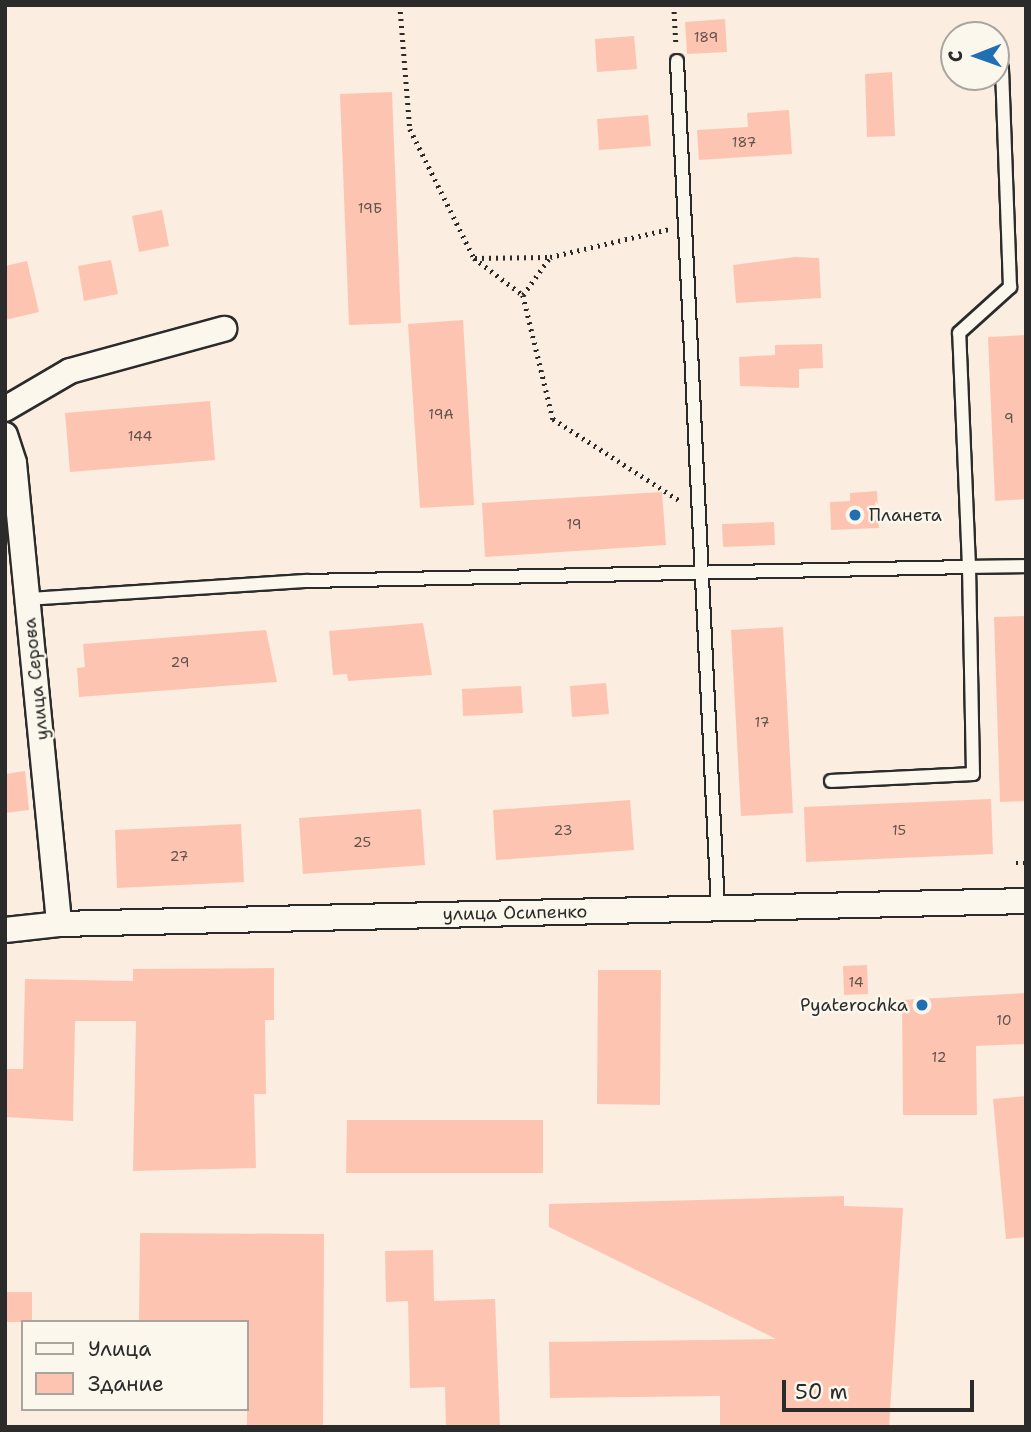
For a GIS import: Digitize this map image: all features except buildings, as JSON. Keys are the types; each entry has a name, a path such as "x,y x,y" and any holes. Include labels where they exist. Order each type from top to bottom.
{"street":[{"path":"5,409 70,371 224,329"},
{"name":"улица Серова","path":"5,435 15,463 59,924"},
{"name":"улица Осипенко","path":"5,930 59,924 1026,901"}],"lane":[{"path":"677,61 705,575 718,908"},
{"path":"831,781 973,774 969,567 959,333 1010,287 1003,91"},
{"path":"28,599 306,581 705,575 1026,566"}],"path":[{"path":"400,5 410,129 474,258 523,295 553,419 702,515"},
{"path":"674,5 677,61"},
{"path":"474,258 550,257 685,225"},
{"path":"523,295 550,257"},
{"path":"1016,863 1026,863"}],"place":[{"name":"Планета","path":"855,515"},
{"name":"Pyaterochka","path":"922,1005"}]}
